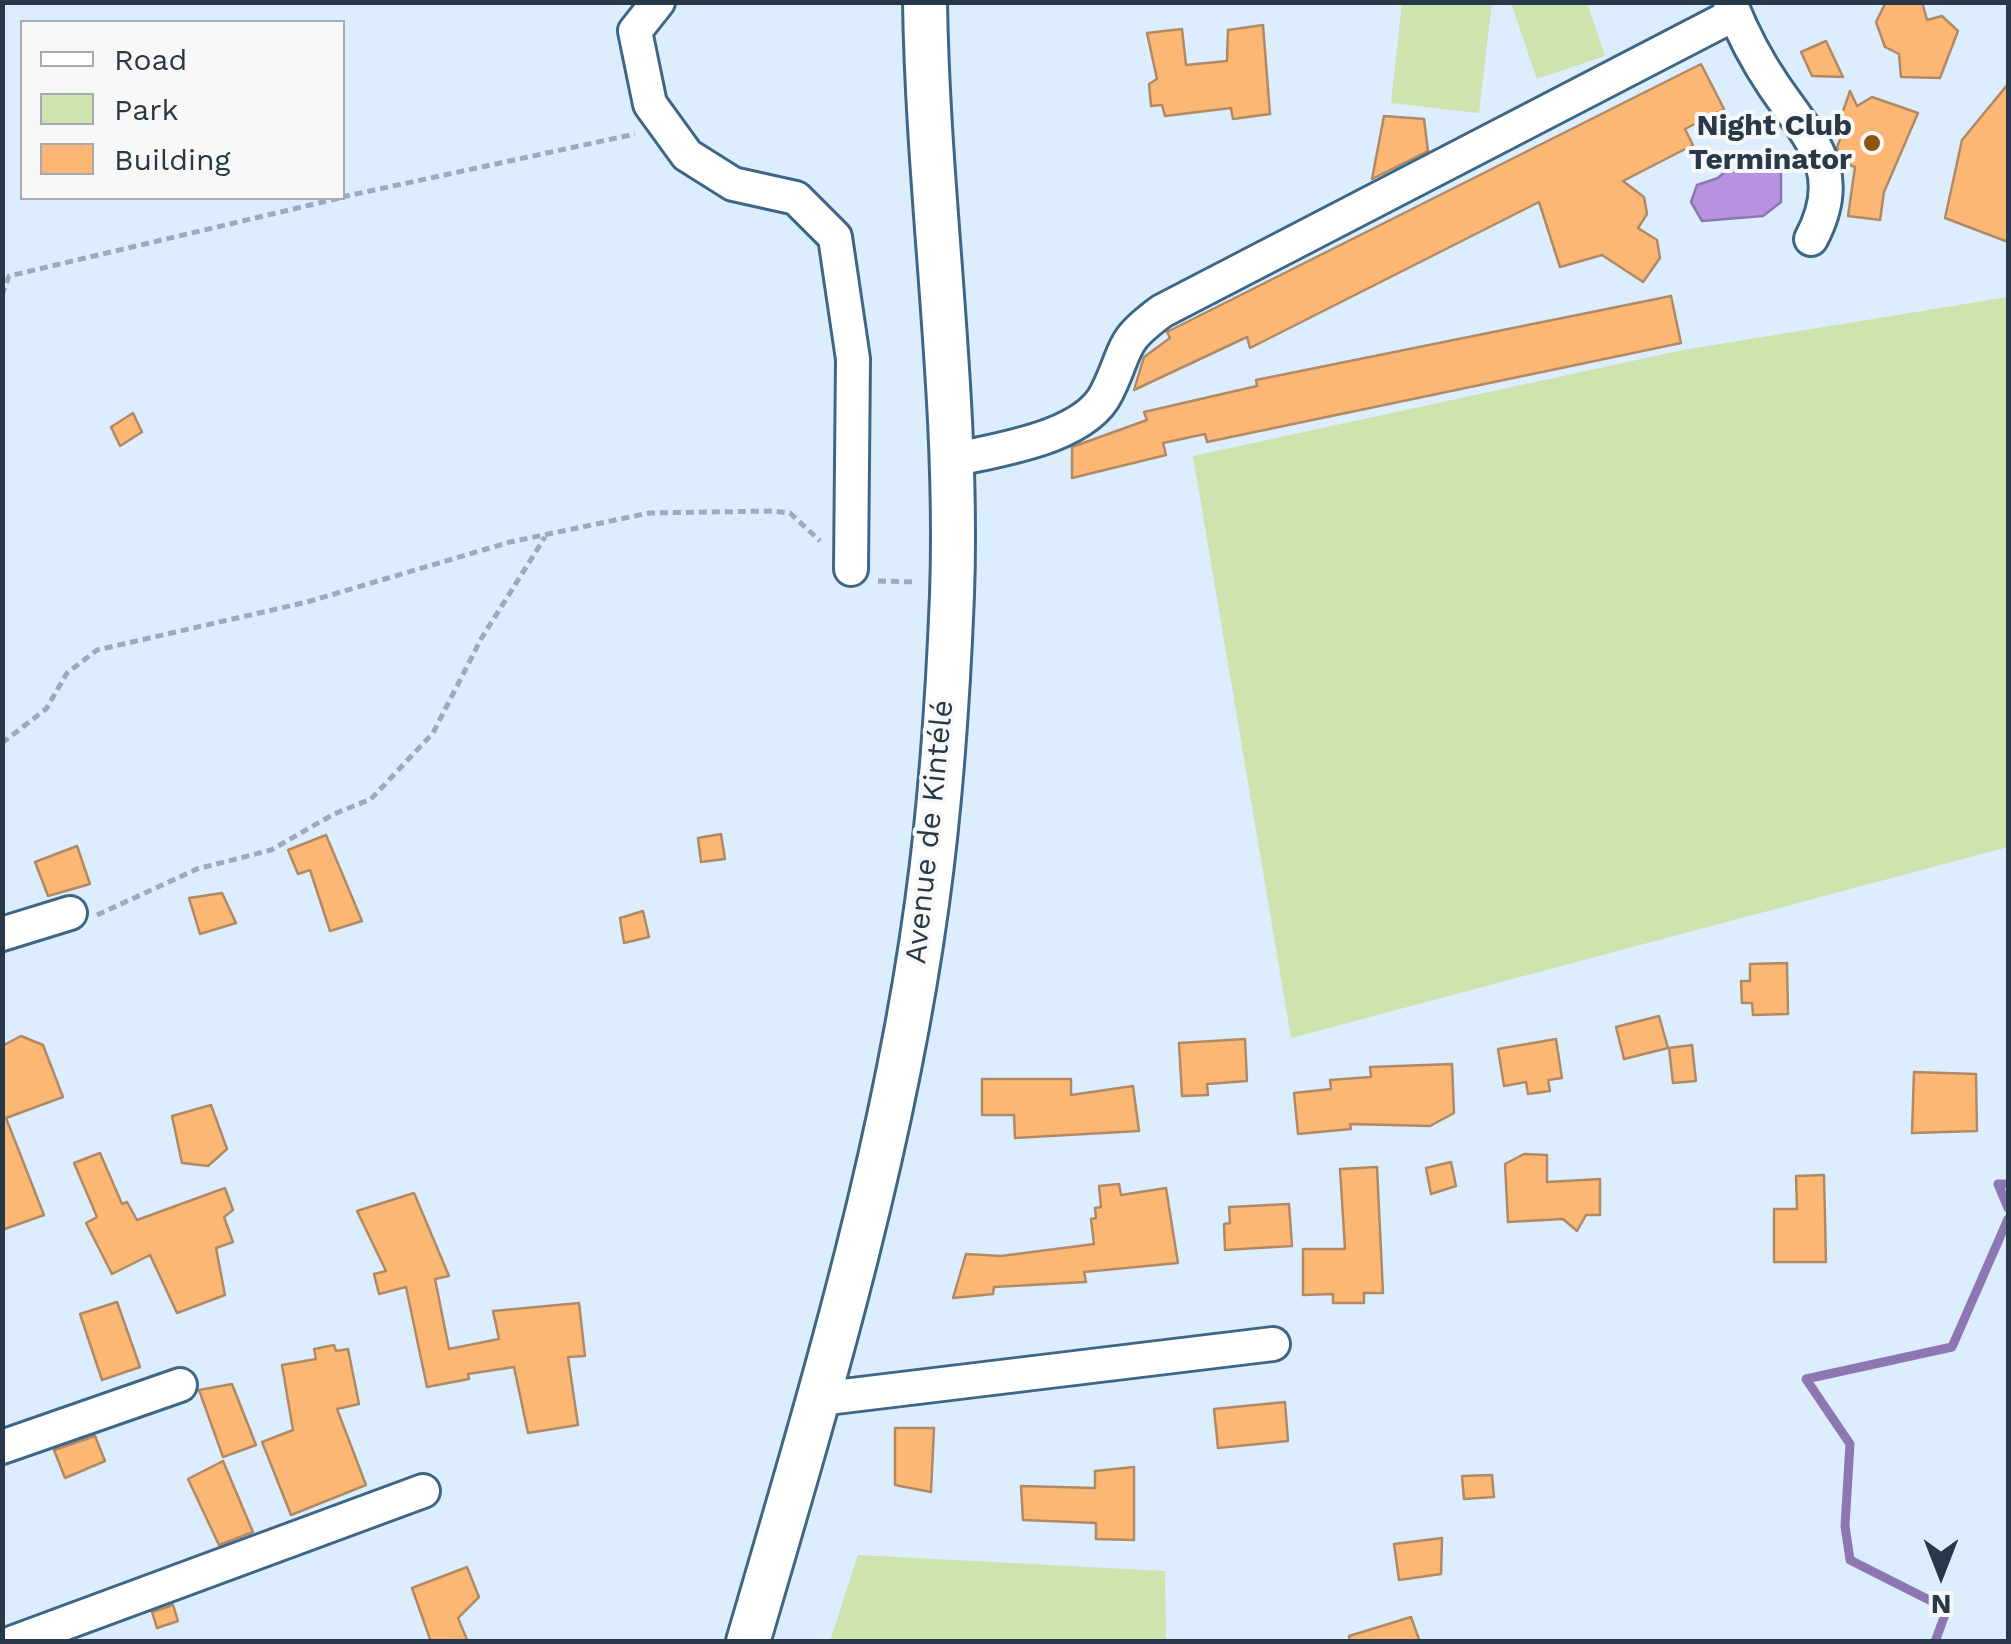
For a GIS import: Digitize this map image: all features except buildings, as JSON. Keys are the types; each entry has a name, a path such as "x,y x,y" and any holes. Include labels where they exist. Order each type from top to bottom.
{"main road":[{"name":"Avenue de Kintélé","path":"748,1642 819,1398 878,1162 927,902 952,592 924,2"}],"street":[{"path":"658,2 635,31 650,104 687,155 733,184 796,198 836,237 853,358 851,569"},
{"path":"948,461 1074,426 1107,394 1131,334 1162,312 1732,8 1772,84 1812,136 1826,172 1827,210 1812,239"},
{"path":"2,934 78,916"},
{"path":"819,1398 1274,1344"},
{"path":"2,1447 180,1384"},
{"path":"14,1642 423,1491"}],"path":[{"path":"345,196 667,128"},
{"path":"2,295 9,276 329,200"},
{"path":"2,743 46,709 67,673 97,650 308,602 510,542 649,514 790,514 851,569 880,582 909,580 952,592"},
{"path":"78,916 118,908 161,883 270,850 370,799 433,733 481,639 545,536"}],"green space":[{"path":"1402,3 1492,3 1479,113 1391,103"},
{"path":"1511,3 1587,3 1605,56 1537,79"},
{"path":"2008,297 2008,847 1291,1038 1193,456 1683,350"},
{"path":"858,1555 1165,1571 1166,1641 830,1641"}],"shaded area":[{"path":"1744,154 1767,157 1781,169 1781,202 1763,216 1702,221 1691,202 1697,185 1718,178"}],"waterway":[{"path":"2008,1184 1998,1184 2008,1208"},
{"path":"1935,1642 1947,1609 1850,1560 1845,1526 1850,1444 1806,1379 1952,1347 2008,1219"}],"place":[{"name":"Night Club Terminator","path":"1872,143"}]}
